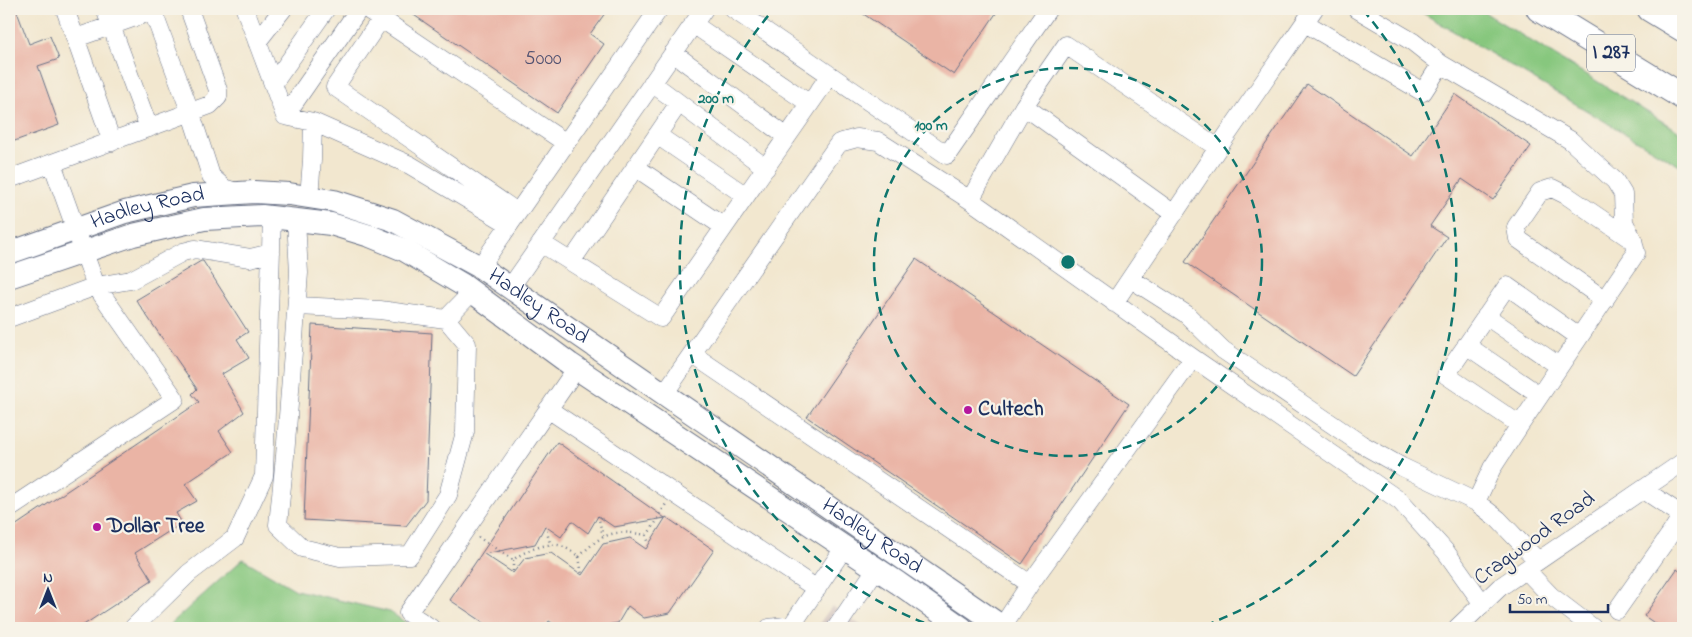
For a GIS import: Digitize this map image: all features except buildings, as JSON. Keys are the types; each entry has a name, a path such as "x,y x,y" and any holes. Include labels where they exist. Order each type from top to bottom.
{"highway":[{"name":"I 287","path":"1538,9 1683,97"},
{"name":"I 287","path":"1650,9 1683,29"}],"main road":[{"name":"Hadley Road","path":"9,253 125,212 193,196 254,192 308,197 334,201 393,220 480,267 1003,628"},
{"name":"Hadley Road","path":"9,277 133,235 204,219 272,217 331,224 370,236 404,250 468,288 576,369 962,628"},
{"path":"468,288 480,267"}],"street":[{"path":"65,9 112,142"},
{"path":"105,9 149,128"},
{"path":"76,38 154,9 211,176 224,188 240,193"},
{"path":"9,179 190,114 210,105 218,96 218,90 189,9"},
{"path":"245,9 284,116"},
{"path":"257,42 283,9"},
{"path":"273,84 326,9"},
{"path":"284,116 359,9"},
{"path":"366,9 566,143"},
{"path":"480,267 659,9"},
{"path":"510,288 704,9"},
{"path":"733,9 947,155 1048,9"},
{"path":"1357,9 1413,42 1441,64 1570,140 1615,180 1623,194 1624,222 1636,253 1539,395 1492,468 1476,502"},
{"path":"1114,303 1218,148 1310,16 1423,92 1441,64"},
{"path":"381,19 335,87 513,218"},
{"path":"694,24 810,104"},
{"path":"970,200 1024,106 1066,45 1218,148"},
{"path":"673,53 788,137"},
{"path":"541,243 661,318 830,75"},
{"path":"652,83 766,168"},
{"path":"571,262 679,103"},
{"path":"1024,106 1174,214"},
{"path":"284,116 313,122 410,166 513,218"},
{"path":"308,197 312,160 313,122"},
{"path":"657,135 746,196"},
{"path":"664,394 839,144 857,138 878,141 970,200 1192,358 1400,501 1446,552 1483,604"},
{"path":"9,509 175,399 96,286 52,163"},
{"path":"636,167 724,227"},
{"path":"1605,300 1518,239 1516,227 1540,192 1552,188 1566,195 1632,240"},
{"path":"133,628 189,574 235,538 264,476 272,217"},
{"path":"296,220 299,273 296,306 285,456 278,525 302,548 340,557 410,555 448,495 465,432 467,344 446,319 380,310 296,306"},
{"path":"9,318 96,286 131,280 183,252 195,250 250,258 270,253"},
{"path":"1131,278 1186,314 1223,350 1361,444 1402,467 1476,502 1498,519 1569,621 1593,628"},
{"path":"1520,425 1446,375 1506,286 1580,337"},
{"path":"446,319 468,288"},
{"path":"1486,316 1559,366"},
{"path":"1466,345 1539,395"},
{"path":"692,354 1030,584"},
{"path":"1003,628 1030,584 1192,358"},
{"path":"431,628 408,613 576,369"},
{"path":"548,409 817,589"},
{"name":"Cragwood Road","path":"1457,628 1500,587 1683,462"},
{"path":"1617,610 1677,537 1682,516 1644,490"},
{"path":"769,628 792,626 844,548"},
{"path":"836,628 876,569"}],"path":[{"path":"582,575 580,557 591,544 603,536 619,532 646,535 654,528 656,519 674,493"},
{"path":"598,516 603,536"},
{"path":"546,526 551,546"},
{"path":"466,529 513,560"},
{"path":"646,535 649,544"},
{"path":"513,560 519,555 536,548 551,546 565,548 580,557"},
{"path":"513,560 513,573"}],"shaded area":[{"path":"832,606 865,628 816,628"}],"green space":[{"path":"1416,9 1479,9 1683,134 1683,168"},
{"path":"243,559 296,590 390,612 414,628 166,628"}],"place":[{"name":"Cultech","path":"968,410"},
{"name":"Dollar Tree","path":"97,527"}]}
